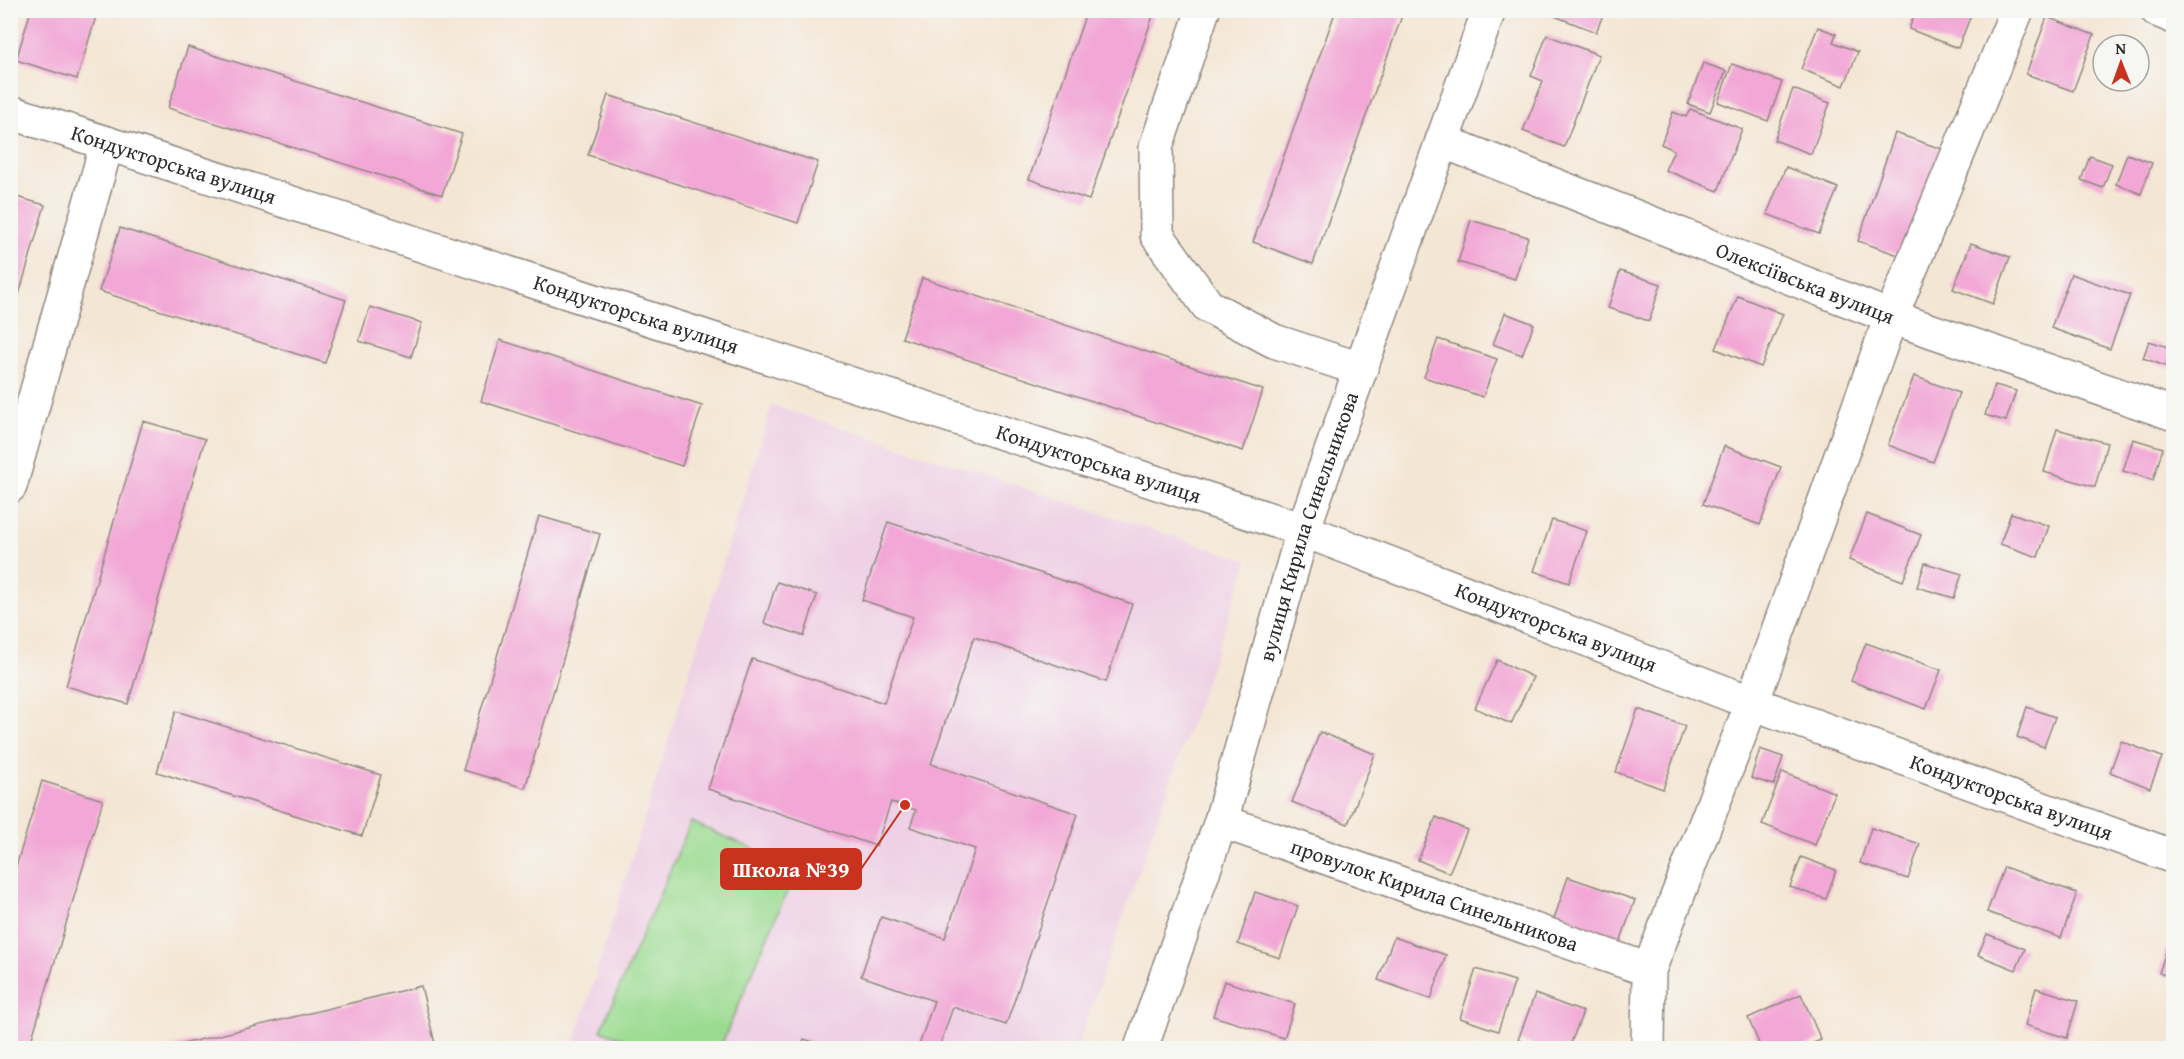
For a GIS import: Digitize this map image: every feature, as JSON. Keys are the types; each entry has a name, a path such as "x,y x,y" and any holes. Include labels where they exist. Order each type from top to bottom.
{"street":[{"path":"1203,10 1155,147 1157,235 1208,306 1274,341 1360,369"},
{"name":"вулиця Кирила Синельникова","path":"1141,1048 1221,821 1303,530 1489,10"},
{"path":"1647,1048 1648,970 1752,703 1891,317 2017,10"},
{"path":"2157,10 2174,17"},
{"name":"Кондукторська вулиця","path":"10,112 1303,530 1752,703 2174,857"},
{"name":"Олексіївська вулиця","path":"1442,141 1891,317 2174,414"},
{"path":"10,486 107,143"},
{"name":"провулок Кирила Синельникова","path":"1221,821 1648,970"}],"shaded area":[{"path":"772,405 1248,561 1077,1048 573,1048"}],"green space":[{"path":"691,822 797,868 720,1048 645,1048 601,1030"}],"building":[{"path":"31,10 98,10 77,79 16,60"},
{"path":"1087,10 1155,10 1089,200 1029,179"},
{"path":"1336,10 1404,10 1313,264 1253,242"},
{"path":"1554,10 1605,10 1596,32 1552,15"},
{"path":"1916,10 1973,10 1958,48 1909,29"},
{"path":"2047,17 2091,34 2091,43 2073,91 2026,74"},
{"path":"1818,27 1836,34 1833,42 1858,52 1844,86 1801,69"},
{"path":"1547,35 1599,55 1564,147 1523,131 1543,81 1531,76"},
{"path":"188,47 462,134 442,195 168,108"},
{"path":"1703,63 1726,71 1710,112 1688,104"},
{"path":"1732,64 1782,82 1768,121 1718,102"},
{"path":"1793,89 1830,103 1811,154 1774,140"},
{"path":"608,95 818,162 798,223 588,155"},
{"path":"1690,109 1742,129 1718,191 1665,170 1674,150 1661,144 1673,112 1686,117"},
{"path":"1895,133 1945,150 1907,258 1858,241"},
{"path":"2127,154 2152,163 2141,194 2116,184"},
{"path":"2090,156 2112,164 2103,188 2081,180"},
{"path":"1786,167 1838,188 1819,234 1767,214"},
{"path":"10,195 45,205 11,322 10,322"},
{"path":"1471,220 1528,237 1515,279 1458,262"},
{"path":"120,228 346,300 325,363 99,291"},
{"path":"1971,243 2010,257 1993,304 1953,289"},
{"path":"1620,271 1661,284 1649,321 1608,308"},
{"path":"2071,274 2130,295 2110,349 2051,328"},
{"path":"922,278 1263,390 1243,451 902,338"},
{"path":"1738,296 1783,314 1761,367 1716,349"},
{"path":"370,307 422,323 411,357 359,341"},
{"path":"1505,313 1534,324 1522,355 1493,344"},
{"path":"1438,339 1497,359 1483,397 1424,377"},
{"path":"500,340 702,406 682,466 481,401"},
{"path":"2149,341 2174,349 2171,368 2143,358"},
{"path":"1914,376 1959,393 1933,462 1888,445"},
{"path":"1995,385 2016,391 2006,421 1985,415"},
{"path":"143,421 205,439 128,704 66,686"},
{"path":"2057,429 2107,443 2095,487 2044,472"},
{"path":"2133,439 2163,448 2153,480 2123,471"},
{"path":"1724,446 1781,467 1760,525 1703,504"},
{"path":"2011,513 2049,526 2038,557 2000,544"},
{"path":"1867,514 1921,535 1903,581 1849,560"},
{"path":"539,516 600,534 525,788 463,770"},
{"path":"1552,520 1587,531 1569,583 1534,571"},
{"path":"888,522 1132,604 1106,682 974,637 931,764 1078,814 1006,1025 953,1007 939,1048 918,1048 934,1001 861,976 881,917 945,938 975,849 910,827 916,810 891,802 876,846 708,789 752,659 884,703 913,617 862,600"},
{"path":"1925,563 1962,574 1954,598 1917,587"},
{"path":"777,582 817,595 804,636 764,623"},
{"path":"1866,643 1941,670 1926,709 1851,681"},
{"path":"1497,660 1533,677 1511,724 1475,708"},
{"path":"2027,707 2055,717 2044,747 2017,737"},
{"path":"1638,709 1685,726 1663,789 1616,772"},
{"path":"176,711 381,775 362,836 157,772"},
{"path":"1320,732 1375,754 1348,824 1292,802"},
{"path":"2121,741 2162,757 2150,788 2110,772"},
{"path":"1760,749 1783,757 1774,785 1751,778"},
{"path":"1782,772 1835,793 1815,845 1762,824"},
{"path":"42,781 103,800 29,1048 18,1048 10,1046 10,886"},
{"path":"1436,817 1467,830 1449,873 1418,860"},
{"path":"1871,828 1920,844 1908,879 1860,863"},
{"path":"1801,857 1836,870 1826,899 1790,887"},
{"path":"2004,867 2077,893 2061,938 1987,912"},
{"path":"1568,877 1635,900 1619,945 1553,922"},
{"path":"1255,892 1298,906 1280,958 1238,944"},
{"path":"2174,930 2174,978 2159,973"},
{"path":"1987,934 2025,949 2016,970 1978,955"},
{"path":"1394,937 1446,955 1431,999 1378,980"},
{"path":"1476,969 1515,981 1498,1031 1460,1018"},
{"path":"1224,981 1295,1004 1284,1038 1213,1016"},
{"path":"421,986 436,1048 166,1048"},
{"path":"2036,988 2078,1001 2067,1038 2025,1025"},
{"path":"1535,994 1583,1012 1569,1048 1542,1048 1518,1040"},
{"path":"1801,994 1821,1040 1801,1048 1761,1048 1748,1018"},
{"path":"804,1039 830,1048 800,1048"}],"place":[{"name":"Школа №39","path":"905,805"}]}
